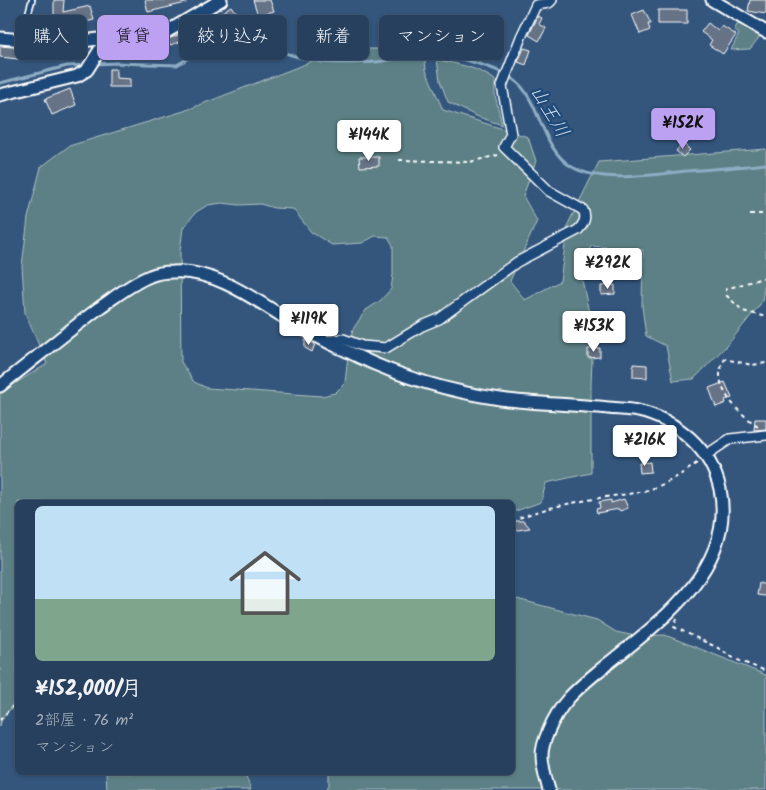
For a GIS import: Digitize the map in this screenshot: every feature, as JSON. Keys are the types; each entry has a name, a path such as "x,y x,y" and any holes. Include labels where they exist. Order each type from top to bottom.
{"street":[{"path":"169,30 221,0"},
{"path":"327,341 343,339 362,346 386,348 422,326 439,319 517,262 578,230 584,224 586,214 583,210 549,191 504,147 511,134 502,86 536,5 549,4 552,0"},
{"path":"712,0 766,32"},
{"path":"0,38 15,39"},
{"path":"0,95 78,76 87,70 97,54"},
{"path":"0,386 121,292 149,276 178,271 209,277 238,290 327,341 381,366 419,379 498,399 637,410 673,424 691,438 706,455 716,474 722,502 720,531 712,558 688,592 652,628 575,690 559,708 544,741 542,754 549,790"},
{"path":"706,455 730,439 766,436"}],"lane":[{"path":"28,15 32,0"}],"path":[{"path":"399,160 470,162 498,156 504,147"},
{"path":"750,214 766,214"},
{"path":"766,277 726,289 726,295 744,311 766,317"},
{"path":"759,427 732,404 721,384 720,367 725,359 752,365 766,363"},
{"path":"515,520 568,504 646,491 687,471 706,455"},
{"path":"678,616 674,627 718,648 735,659 766,670"},
{"path":"0,720 15,703"}],"green space":[{"path":"739,22 761,35 750,49 731,50 739,34 734,30"},
{"path":"369,49 379,49 379,60 425,60 426,70 443,110 528,137 536,161 523,196 537,221 510,281 525,300 560,281 568,224 599,162 766,149 766,274 762,302 729,343 694,379 673,381 666,346 646,336 642,306 643,250 591,246 581,275 593,332 591,473 546,483 541,502 515,511 515,500 15,500 15,708 10,709 2,719 0,726 0,378 8,388 47,364 25,313 22,266 28,218 41,167 69,146 184,111 316,60 369,60","holes":["222,203 239,205 260,204 274,208 293,209 311,232 332,245 362,243 375,236 388,237 393,245 391,289 380,301 366,310 353,329 345,383 335,393 322,396 207,388 194,382 181,362 180,251 183,228 196,212 208,205"]},
{"path":"437,60 474,69 495,80 495,95 502,125 476,116 448,102 440,81"},
{"path":"515,599 597,620 616,632 635,636 665,635 766,675 766,790 326,790 329,785 329,775 515,775"},
{"path":"106,775 246,775 251,790 107,790"}],"building":[{"path":"54,0 64,0 63,12 90,6 94,20 87,22 87,15 54,15"},
{"path":"145,0 186,0 186,3 148,12"},
{"path":"253,0 270,0 274,11 258,15"},
{"path":"750,0 766,0 766,14 748,11"},
{"path":"231,6 237,15 217,15"},
{"path":"644,10 651,24 648,24 650,30 640,34 632,15"},
{"path":"658,10 687,10 687,24 658,24"},
{"path":"538,16 542,18 539,24 546,28 539,41 529,35"},
{"path":"708,23 718,31 722,26 736,35 723,54 709,45 712,40 701,32"},
{"path":"179,35 179,42 170,45 169,39"},
{"path":"0,46 15,47 15,59 0,57"},
{"path":"524,48 531,50 526,65 518,62"},
{"path":"109,69 116,69 116,78 130,79 130,87 109,87"},
{"path":"70,89 76,105 52,115 45,99"},
{"path":"683,143 690,150 683,157 676,151"},
{"path":"359,157 379,157 379,166 360,167"},
{"path":"615,285 615,294 601,295 601,286"},
{"path":"305,340 315,344 312,352 305,348"},
{"path":"600,348 600,357 588,358 588,349"},
{"path":"633,364 647,365 647,378 633,377"},
{"path":"725,382 732,398 725,400 726,403 716,407 709,388"},
{"path":"755,419 766,419 766,429 754,430"},
{"path":"650,462 651,472 640,473 639,463"},
{"path":"624,499 628,508 620,511 619,509 597,513 596,509 600,508 599,502 611,500 611,503"},
{"path":"515,521 524,521 530,528 515,530"},
{"path":"759,583 766,585 765,596 757,595"}],"waterway":[{"name":"山王川","path":"95,64 177,65 212,44 240,37 286,53 322,62 371,62 422,54 443,55 489,67 515,80 527,94 548,140 562,160 584,172 613,177 644,176 766,164"},
{"path":"0,83 67,66 87,65"}]}
